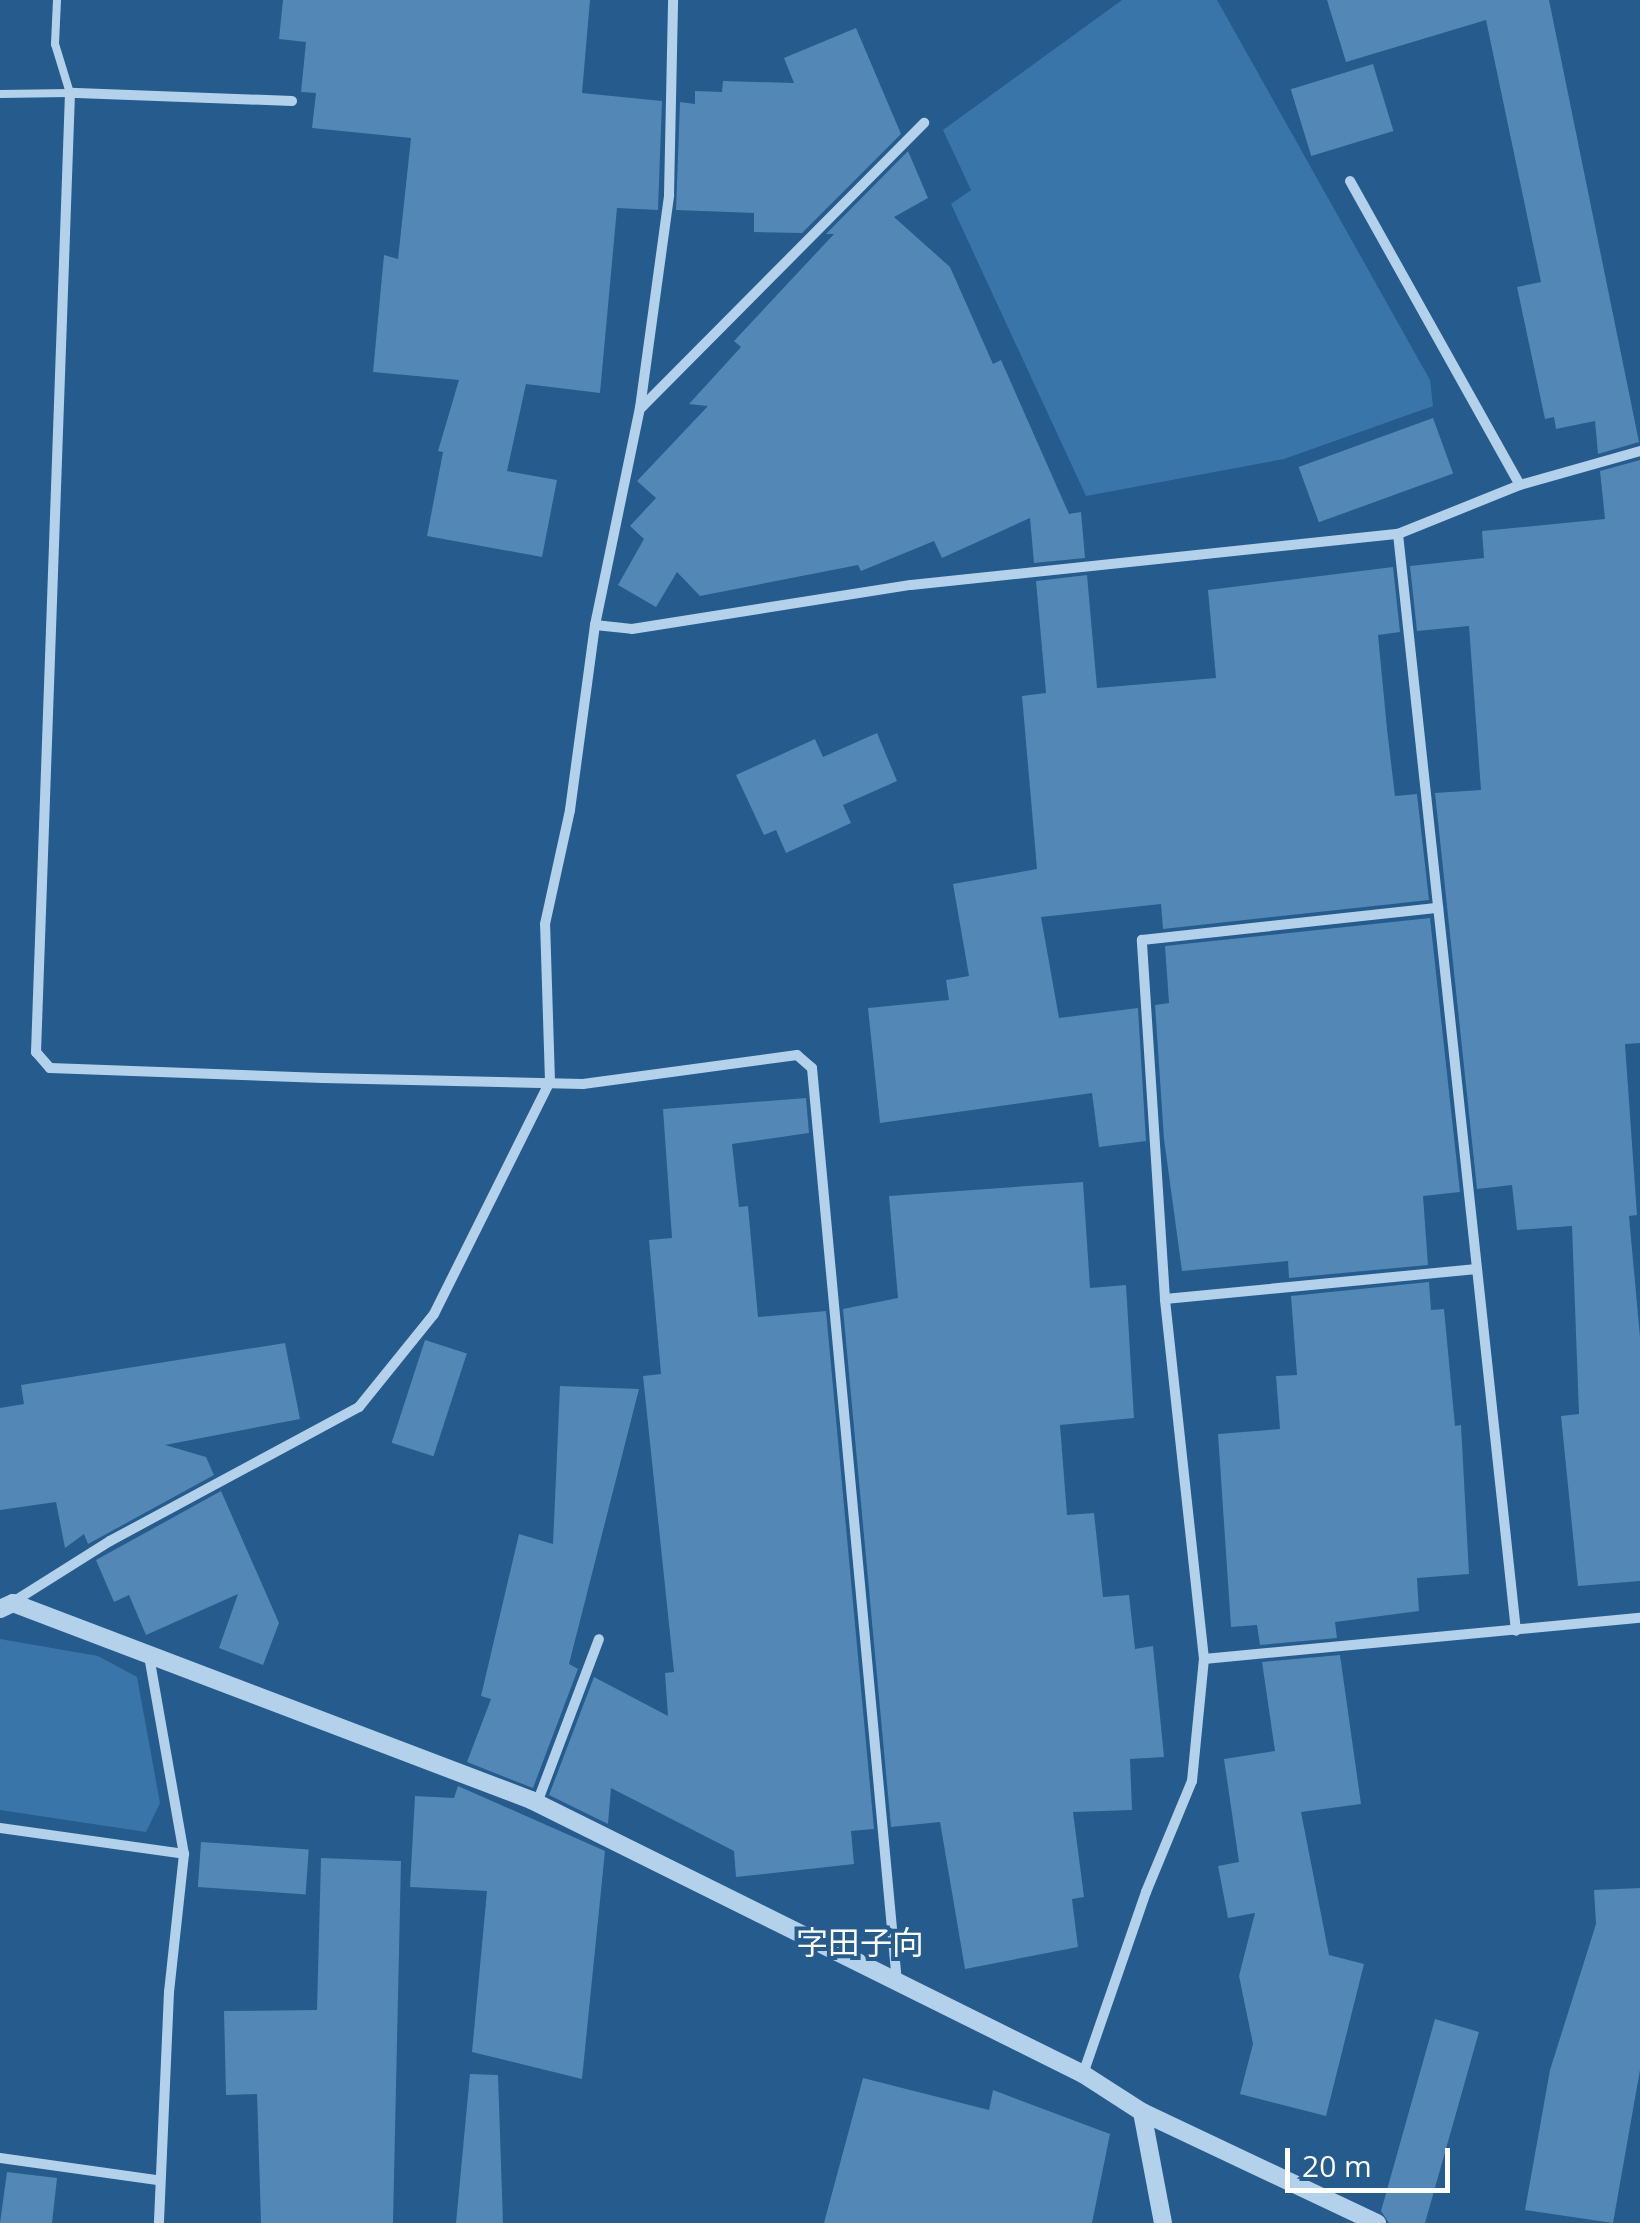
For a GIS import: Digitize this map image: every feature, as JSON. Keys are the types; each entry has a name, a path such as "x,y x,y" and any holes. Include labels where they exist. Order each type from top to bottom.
{"street":[{"path":"6,1606 110,1541 358,1407 434,1314 550,1082 545,924 570,810 594,625 640,408 670,195 673,0"},
{"path":"292,101 70,93 36,1052 50,1068 583,1084 798,1055 812,1068 897,1984"},
{"path":"640,408 924,124"},
{"path":"1350,182 1520,484"},
{"path":"594,625 632,629 911,585 1398,534 1520,484 1640,451"},
{"path":"1398,534 1516,1631"},
{"path":"1083,2074 1146,1892 1192,1781 1204,1660 1165,1300 1142,940 1438,908"},
{"path":"1165,1300 1477,1269"},
{"path":"6,1606 304,1708 537,1803 1083,2074 1142,2112 1377,2223"},
{"path":"1204,1660 1640,1618"},
{"path":"537,1803 600,1639"},
{"path":"149,1656 184,1854 157,2180 159,2223"},
{"path":"0,1828 184,1854"},
{"path":"1142,2112 1164,2223"},
{"path":"0,2158 157,2180"}],"lane":[{"path":"0,94 70,93 54,44 56,0"}],"shaded area":[{"path":"1122,0 1217,0 1430,380 1433,406 1284,459 1086,496 951,204 971,190 943,130"},
{"path":"0,1639 98,1656 137,1677 160,1803 146,1832 0,1810"}],"building":[{"path":"283,0 590,0 582,93 662,101 658,210 617,208 600,393 526,384 507,471 557,480 542,557 427,536 443,452 438,451 459,380 373,372 384,255 398,259 411,138 312,128 316,93 301,92 306,42 279,39"},
{"path":"1327,0 1549,0 1639,442 1598,454 1595,421 1556,429 1554,417 1545,419 1517,287 1541,282 1486,20 1346,62"},
{"path":"856,28 901,134 802,233 754,232 754,213 676,210 680,102 695,104 695,91 722,92 723,81 794,83 784,58"},
{"path":"1373,64 1393,131 1311,156 1291,89"},
{"path":"908,151 928,198 894,217 950,267 993,364 1001,360 1069,514 1081,512 1085,558 1034,563 1030,518 942,558 934,541 861,571 858,565 700,596 677,572 656,607 618,585 644,539 630,526 656,498 637,481 708,406 689,404 741,347 734,341 834,234 826,234"},
{"path":"1433,418 1453,473 1319,522 1299,467"},
{"path":"1640,460 1640,1043 1625,1044 1637,1215 1629,1216 1640,1337 1640,1581 1578,1586 1561,1416 1579,1414 1572,1226 1517,1230 1512,1185 1477,1189 1435,793 1481,790 1469,626 1417,631 1410,566 1484,558 1482,531 1605,519 1600,471"},
{"path":"1393,567 1400,632 1378,635 1387,729 1395,796 1417,794 1429,900 1163,929 1161,904 1041,917 1059,1018 1138,1008 1146,1141 1099,1147 1092,1093 880,1123 868,1008 949,1000 946,980 969,976 953,884 1037,869 1022,696 1046,693 1036,581 1087,575 1097,688 1216,678 1208,590"},
{"path":"877,733 897,781 843,805 851,823 786,853 776,830 764,835 736,775 815,739 823,757"},
{"path":"1430,918 1460,1192 1423,1196 1428,1265 1289,1278 1288,1261 1182,1271 1164,1139 1155,1005 1169,1003 1165,946"},
{"path":"806,1098 809,1133 732,1144 739,1207 748,1206 758,1317 826,1311 874,1829 851,1831 854,1864 736,1877 734,1851 611,1788 608,1824 549,1795 594,1677 668,1716 665,1673 674,1672 643,1376 661,1374 649,1240 672,1238 663,1109"},
{"path":"1083,1182 1090,1288 1126,1285 1134,1418 1060,1425 1067,1515 1094,1513 1103,1597 1129,1595 1135,1649 1153,1646 1164,1757 1130,1759 1132,1810 1073,1812 1084,1897 1072,1899 1078,1947 965,1969 940,1822 891,1827 843,1309 898,1298 889,1196"},
{"path":"1429,1282 1431,1310 1444,1309 1455,1426 1461,1425 1469,1574 1417,1578 1419,1611 1335,1622 1337,1638 1260,1645 1257,1625 1231,1627 1218,1434 1280,1429 1276,1376 1297,1375 1291,1296"},
{"path":"425,1340 467,1354 433,1456 392,1443"},
{"path":"285,1343 300,1419 165,1445 206,1457 214,1475 88,1544 84,1534 65,1548 56,1502 0,1510 0,1408 24,1404 21,1385"},
{"path":"560,1386 639,1389 569,1664 578,1669 533,1788 467,1762 491,1699 481,1696 519,1534 553,1544"},
{"path":"221,1491 279,1623 263,1665 219,1648 238,1594 146,1635 129,1595 114,1602 96,1560"},
{"path":"1340,1655 1361,1804 1301,1812 1329,1955 1364,1964 1326,2116 1240,2094 1253,2044 1239,1976 1255,1913 1228,1918 1218,1866 1239,1862 1224,1759 1275,1751 1262,1662"},
{"path":"458,1786 605,1851 582,2079 472,2052 487,1891 410,1887 415,1796 454,1798"},
{"path":"201,1842 309,1850 306,1894 198,1887"},
{"path":"321,1858 401,1861 393,2223 261,2223 257,2094 226,2095 224,2011 317,2010"},
{"path":"1640,1888 1640,2070 1613,2223 1525,2210 1550,2070 1596,1924 1594,1890"},
{"path":"1435,2019 1479,2032 1425,2223 1389,2223 1381,2211"},
{"path":"470,2074 498,2075 503,2223 456,2223"},
{"path":"863,2078 989,2110 993,2090 1110,2134 1092,2223 824,2223"},
{"path":"7,2172 57,2178 52,2223 0,2223"}],"district":[{"name":"字田子向","path":"860,1942"}]}
